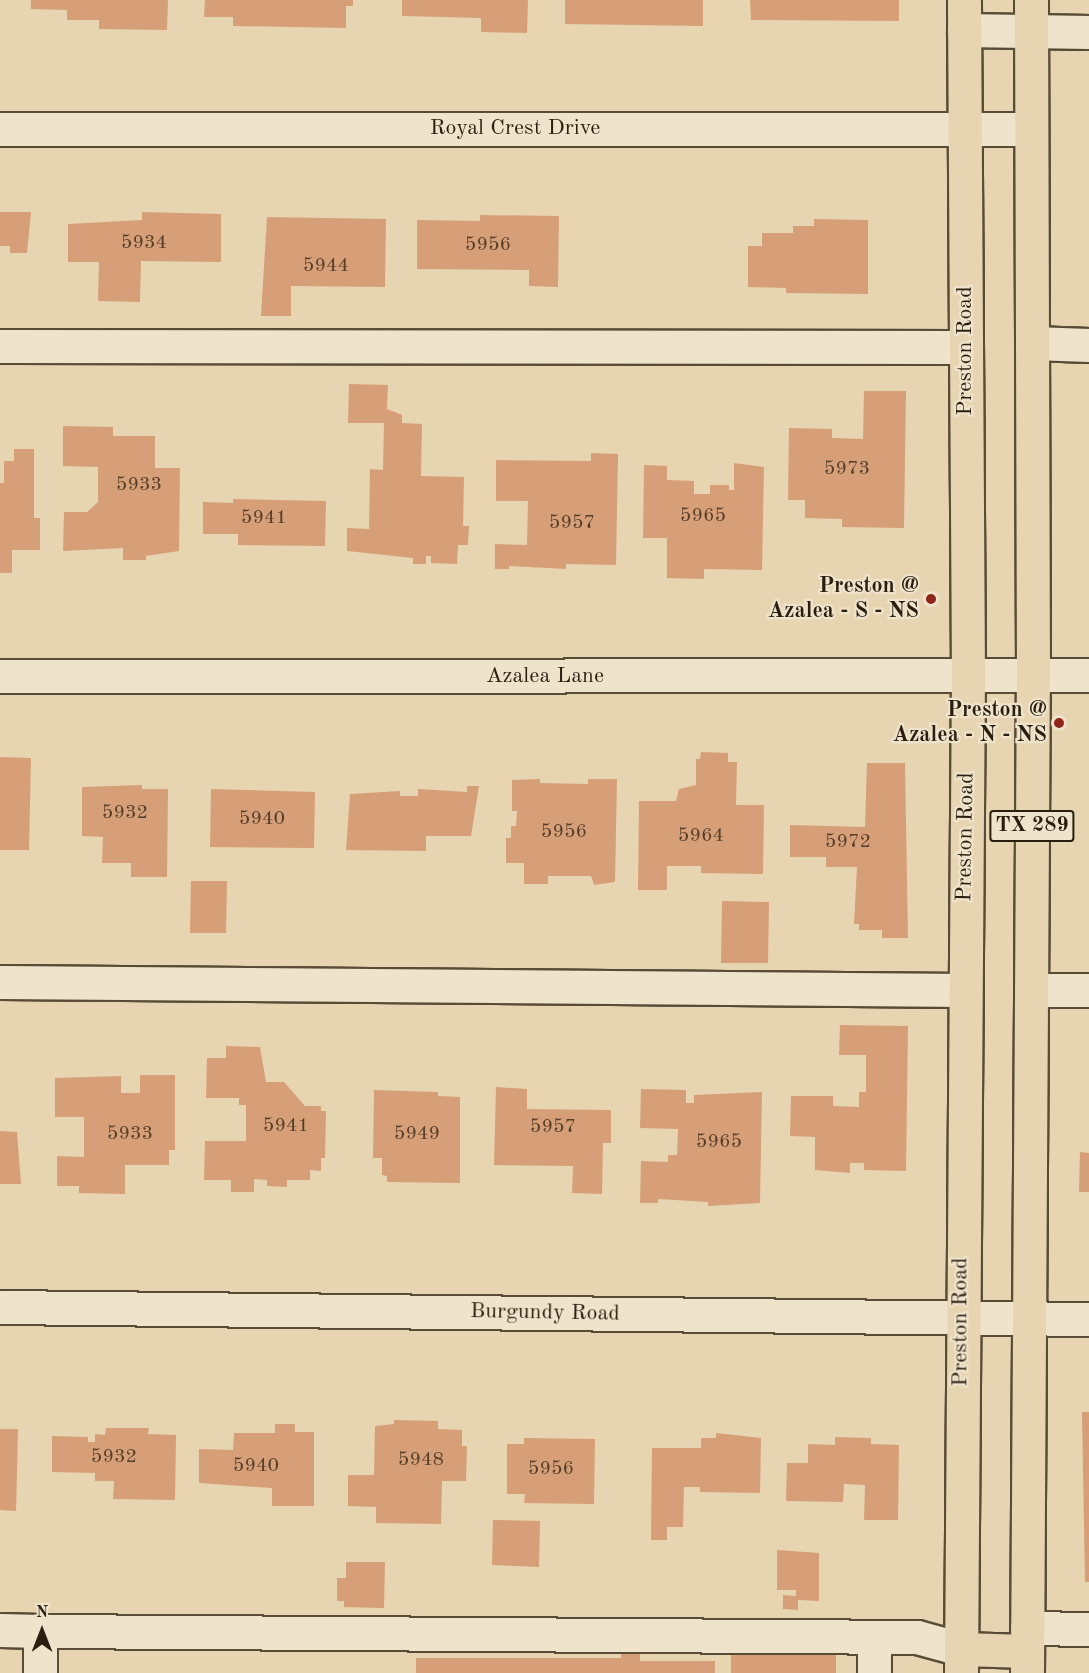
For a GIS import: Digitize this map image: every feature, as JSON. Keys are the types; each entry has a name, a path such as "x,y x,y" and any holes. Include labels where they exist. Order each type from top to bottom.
{"main road":[{"name":"Preston Road","path":"961,1661 961,1317 968,676 964,15"},
{"name":"TX 289","path":"1027,1651 1034,676 1031,15"},
{"path":"961,1661 1027,1651"}],"street":[{"path":"964,15 1031,15 1089,32"},
{"name":"Royal Crest Drive","path":"0,129 1031,129"},
{"path":"1032,344 1089,345"},
{"path":"0,346 966,347"},
{"name":"Azalea Lane","path":"0,676 1089,675"},
{"path":"0,982 965,990"},
{"path":"1031,990 1089,990"},
{"name":"Burgundy Road","path":"0,1307 1089,1319"},
{"path":"0,1630 917,1637 961,1661"},
{"path":"40,1631 40,1673"},
{"path":"874,1637 874,1673"},
{"path":"1027,1651 1083,1641"}],"building":[{"path":"31,0 168,0 167,30 99,29 99,20 67,20 67,10 31,9"},
{"path":"205,0 353,0 353,6 346,6 346,28 233,26 233,17 204,17"},
{"path":"402,0 528,0 527,33 481,32 481,18 402,16"},
{"path":"565,0 703,0 703,26 565,24"},
{"path":"750,0 899,0 899,21 751,20"},
{"path":"0,212 31,212 27,253 10,253 10,246 0,246"},
{"path":"142,212 221,214 221,262 141,261 140,302 98,301 99,262 68,262 68,224 142,220"},
{"path":"480,215 559,216 558,287 529,286 529,270 417,269 417,220 480,221"},
{"path":"267,217 386,219 385,287 291,286 291,316 261,316"},
{"path":"814,219 868,220 868,294 786,293 786,288 748,287 748,246 762,246 762,233 793,233 793,226 814,226"},
{"path":"349,384 388,385 387,409 402,415 402,423 422,424 421,476 464,477 463,526 469,526 468,545 458,545 457,564 431,563 431,556 426,556 426,564 413,564 413,558 347,551 347,528 369,529 370,469 383,470 384,423 348,423"},
{"path":"864,391 906,391 904,528 842,527 842,519 805,518 805,500 788,500 789,428 832,429 832,438 863,439"},
{"path":"63,426 113,427 113,436 155,436 155,468 180,468 179,551 146,556 146,560 123,560 123,548 63,551 64,512 87,512 98,502 98,467 63,466"},
{"path":"14,449 34,449 34,518 40,518 40,550 12,550 12,573 0,573 0,483 4,483 4,461 14,461"},
{"path":"591,453 618,454 616,565 566,564 566,569 509,566 509,569 495,569 495,544 527,545 528,501 496,501 496,460 591,461"},
{"path":"734,463 764,467 762,570 704,569 704,579 667,578 667,538 643,538 644,465 667,466 667,480 694,481 694,494 710,494 710,485 729,485 729,490 734,490"},
{"path":"233,499 326,501 325,546 238,545 238,534 203,534 203,502 233,503"},
{"path":"701,752 728,753 728,762 737,762 736,805 764,805 763,874 701,873 701,866 667,866 667,890 638,890 639,801 676,801 679,789 696,785 696,759 700,759"},
{"path":"0,757 31,758 29,850 0,850"},
{"path":"867,763 905,763 908,938 882,938 882,930 859,930 859,924 854,924 857,867 826,867 826,857 790,857 790,825 865,827"},
{"path":"540,779 540,783 588,784 588,779 617,779 615,882 594,885 591,876 548,876 548,884 524,884 524,863 506,863 506,838 511,838 511,826 516,826 517,811 512,811 512,780"},
{"path":"142,785 142,789 168,789 167,877 131,877 131,863 102,863 103,837 82,836 82,787"},
{"path":"467,786 479,786 471,836 426,836 426,851 346,850 350,794 400,791 400,796 418,796 418,789 467,792"},
{"path":"211,789 315,792 314,848 210,847"},
{"path":"191,881 227,881 226,933 190,933"},
{"path":"722,901 769,902 768,963 721,963"},
{"path":"840,1025 908,1026 906,1171 864,1170 864,1163 850,1163 850,1173 815,1170 815,1137 790,1136 791,1096 833,1096 833,1106 859,1107 859,1092 866,1092 866,1055 839,1055"},
{"path":"226,1046 260,1047 266,1082 284,1082 305,1106 321,1106 321,1111 326,1111 325,1158 321,1158 321,1171 310,1170 310,1180 287,1180 287,1187 267,1186 267,1180 254,1179 254,1192 231,1192 231,1180 204,1180 205,1141 246,1141 246,1105 239,1105 239,1098 206,1098 207,1058 226,1058"},
{"path":"140,1075 175,1075 175,1150 169,1150 169,1165 125,1165 125,1194 79,1193 79,1186 57,1186 57,1156 84,1157 84,1117 55,1117 55,1078 121,1076 121,1093 140,1093"},
{"path":"496,1087 527,1089 527,1109 611,1110 611,1143 603,1143 602,1194 572,1193 573,1166 494,1165"},
{"path":"641,1089 686,1090 686,1103 694,1103 694,1095 762,1092 760,1203 708,1206 708,1202 658,1199 658,1203 640,1203 641,1161 668,1162 668,1155 677,1155 678,1129 640,1128"},
{"path":"374,1090 438,1092 438,1096 460,1097 460,1183 387,1182 387,1176 382,1175 382,1158 373,1158"},
{"path":"0,1131 17,1132 21,1184 0,1184"},
{"path":"1080,1152 1089,1153 1089,1192 1079,1192"},
{"path":"1082,1412 1089,1412 1089,1582 1085,1582"},
{"path":"394,1420 438,1421 438,1429 462,1430 462,1446 467,1446 466,1481 442,1481 441,1524 376,1523 376,1507 348,1506 348,1475 374,1475 375,1426 394,1424"},
{"path":"275,1424 295,1424 295,1432 314,1432 314,1506 272,1506 272,1488 199,1483 199,1449 233,1450 234,1433 275,1433"},
{"path":"106,1428 149,1428 148,1434 176,1435 175,1500 113,1499 114,1481 95,1481 95,1473 52,1472 52,1436 88,1437 88,1442 95,1442 95,1434 105,1435"},
{"path":"0,1429 18,1429 16,1511 0,1510"},
{"path":"716,1433 761,1438 760,1493 700,1492 700,1487 684,1487 683,1527 667,1527 667,1540 651,1540 652,1448 701,1448 701,1438 716,1438"},
{"path":"835,1437 871,1438 871,1444 899,1445 898,1520 864,1520 865,1485 844,1484 843,1502 786,1501 787,1463 808,1463 808,1444 835,1445"},
{"path":"524,1438 595,1439 594,1504 524,1503 525,1494 507,1494 507,1444 524,1444"},
{"path":"493,1520 540,1521 539,1567 492,1565"},
{"path":"777,1550 819,1553 819,1601 798,1600 798,1610 783,1609 783,1595 796,1596 796,1590 777,1590"},
{"path":"346,1562 385,1562 384,1608 344,1607 344,1601 337,1601 337,1578 346,1578"},
{"path":"621,1646 640,1646 640,1661 715,1661 715,1673 416,1673 416,1658 621,1658"},
{"path":"731,1653 836,1653 836,1673 731,1673"}],"place":[{"name":"Preston @ Azalea - S - NS","path":"931,599"},
{"name":"Preston @ Azalea - N - NS","path":"1059,723"}]}
